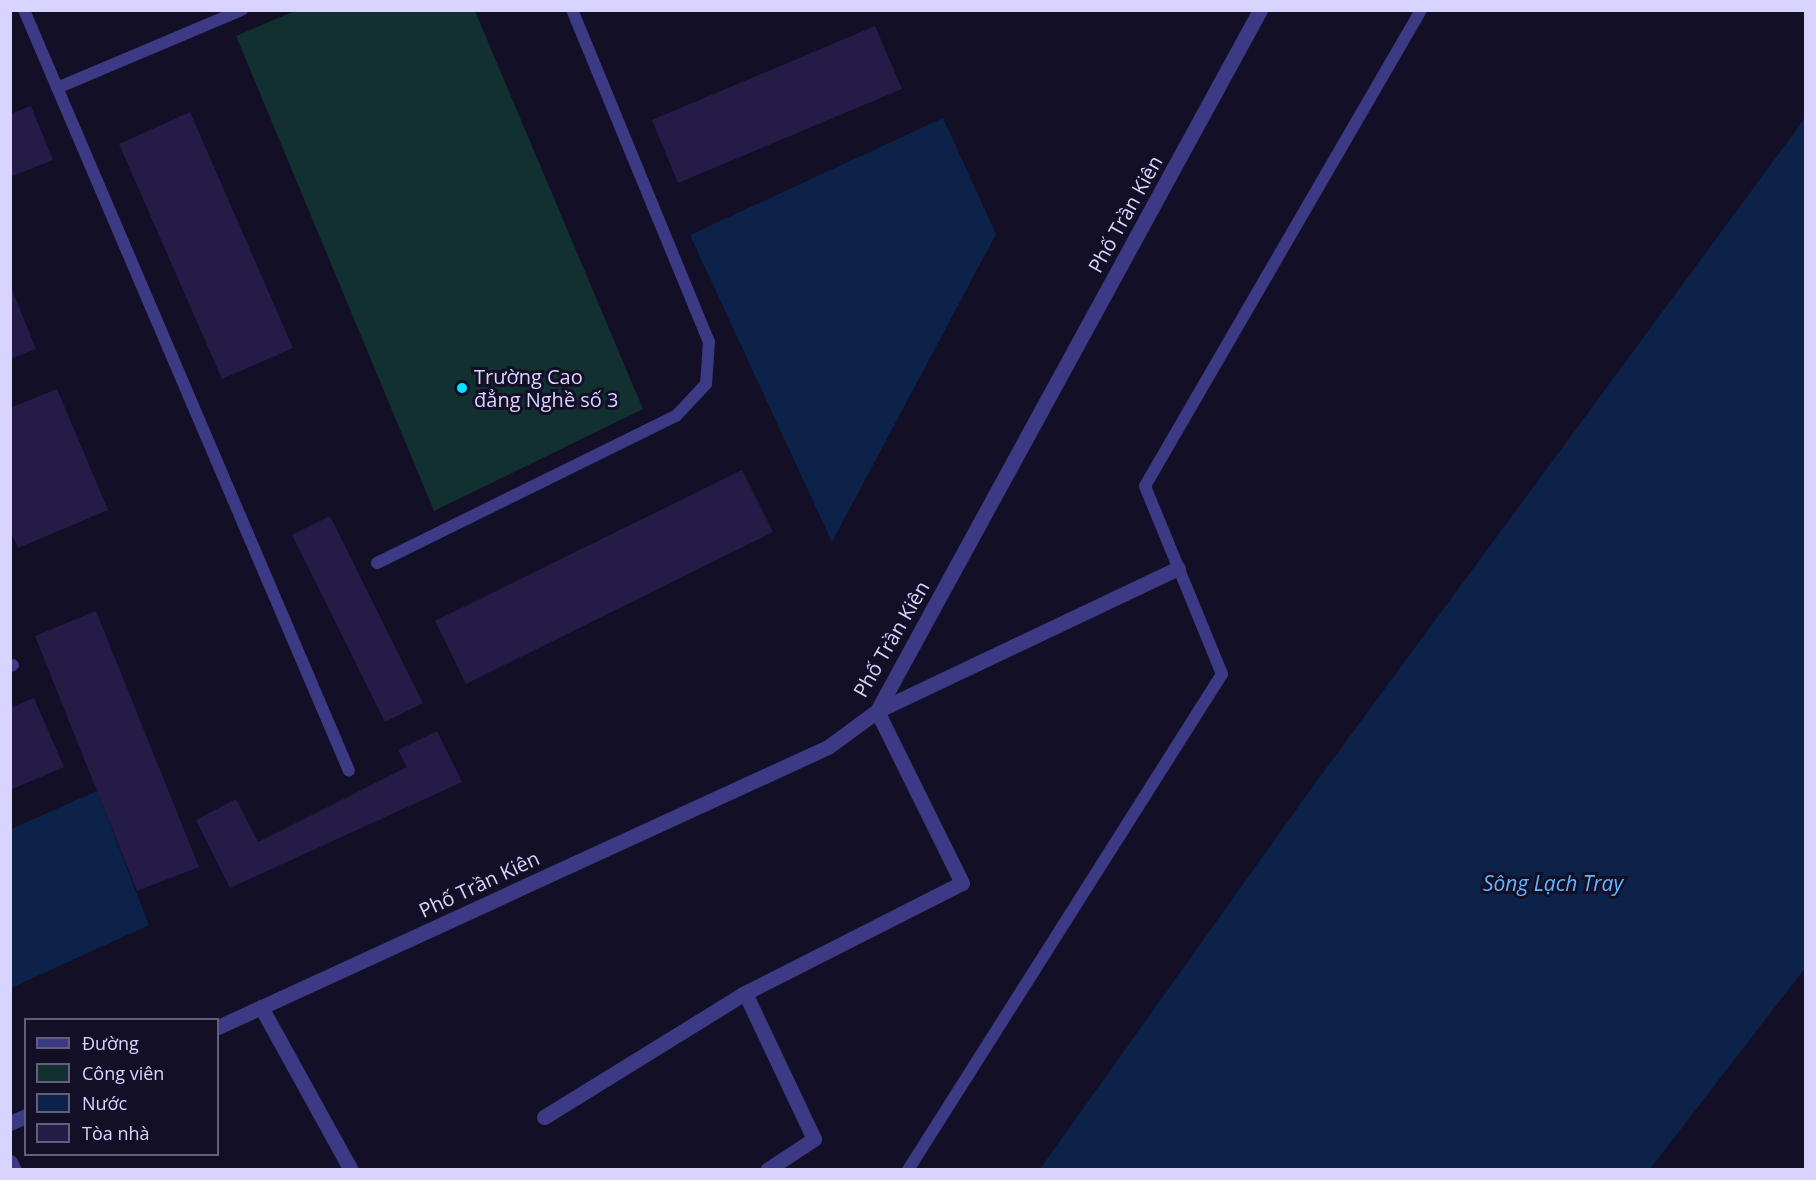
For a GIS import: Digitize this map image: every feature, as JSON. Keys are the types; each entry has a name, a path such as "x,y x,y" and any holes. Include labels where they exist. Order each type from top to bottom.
{"street":[{"name":"Phố Trần Kiên","path":"219,1027 828,747 877,711 1260,10"},
{"path":"544,1117 745,993 962,883 877,711 1178,568"},
{"path":"745,993 814,1138 767,1170"},
{"path":"261,1007 351,1170"},
{"path":"10,1123 24,1117"},
{"path":"10,1162 14,1170"}],"lane":[{"path":"24,10 349,771"},
{"path":"57,88 242,10"},
{"path":"377,563 676,416 706,384 709,342 572,10"},
{"path":"908,1170 1222,674 1144,486 1421,10"}],"green space":[{"path":"295,11 475,11 643,409 434,511 236,36"}],"water":[{"path":"943,118 996,234 832,542 690,235"},
{"name":"Sông Lạch Tray","path":"1805,118 1805,968 1650,1169 1040,1169 1308,793"},
{"path":"97,791 149,925 11,988 11,829"}],"building":[{"path":"875,26 902,89 678,183 652,120"},
{"path":"31,106 53,160 10,177 10,114"},
{"path":"190,112 293,348 222,379 119,144"},
{"path":"10,285 36,349 10,359"},
{"path":"57,389 108,510 18,548 10,530 10,408"},
{"path":"742,470 773,532 466,684 435,621"},
{"path":"330,516 423,703 385,722 292,535"},
{"path":"96,611 199,867 137,891 35,636"},
{"path":"34,698 64,767 10,790 10,708"},
{"path":"437,731 462,782 230,888 196,820 236,799 258,842 407,767 398,750"}],"place":[{"name":"Trường Cao đẳng Nghề số 3","path":"462,388"}]}
